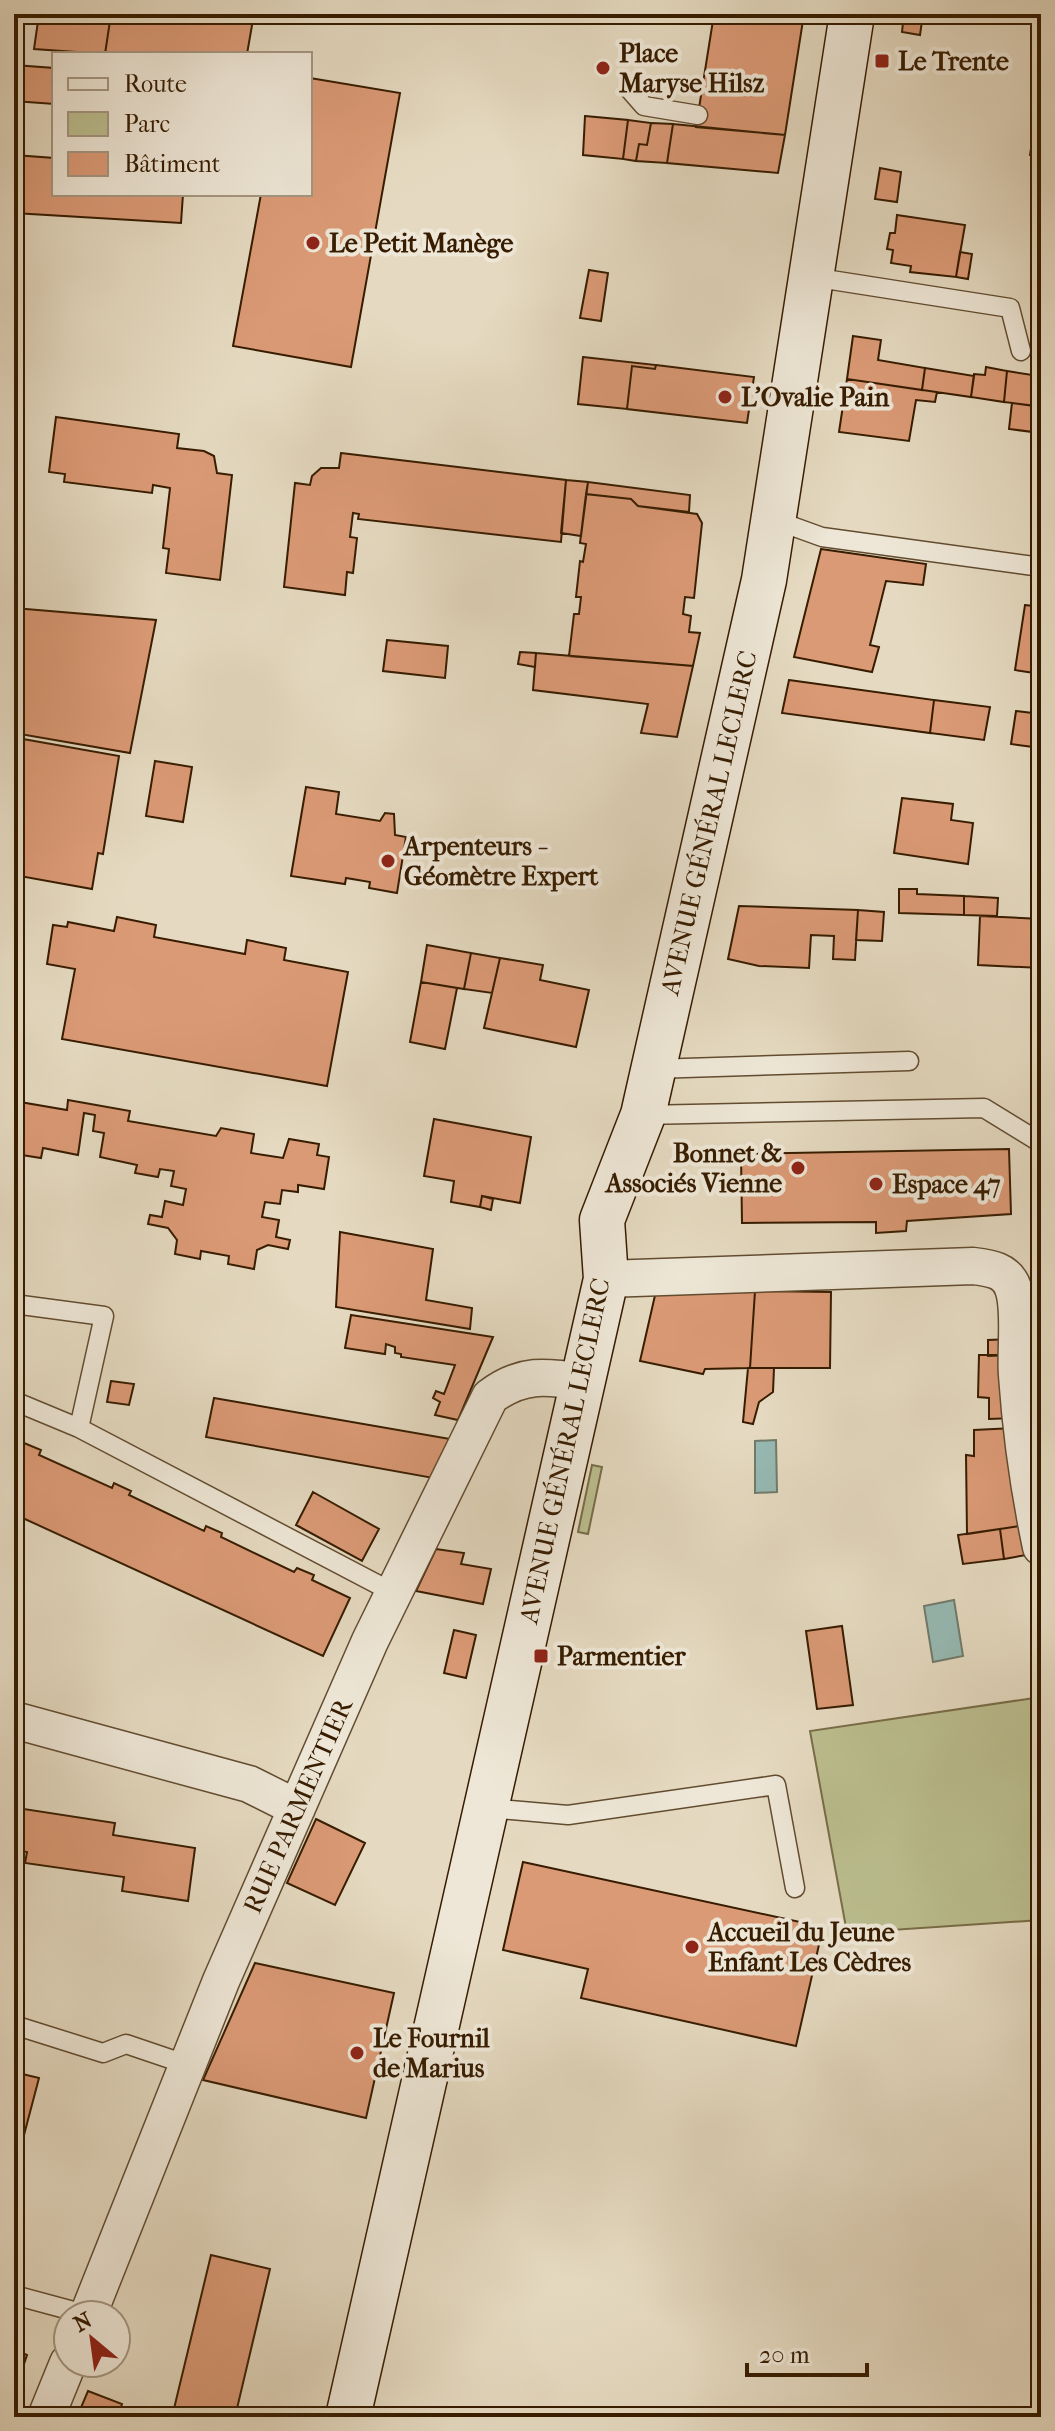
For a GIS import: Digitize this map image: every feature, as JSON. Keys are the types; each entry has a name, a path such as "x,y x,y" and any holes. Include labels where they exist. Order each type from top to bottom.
{"main road":[{"name":"AVENUE GÉNÉRAL LECLERC","path":"348,2417 383,2251 488,1808 606,1279 602,1220 643,1115 775,520 852,14"}],"street":[{"path":"606,1279 973,1266 995,1268 1006,1276 1014,1290 1021,1416 1041,1547"},
{"name":"RUE PARMENTIER","path":"94,2299 188,2065 297,1808 394,1593 490,1397 520,1378 542,1375 583,1382"},
{"path":"14,1720 249,1784 297,1808"},
{"path":"46,2417 61,2379"}],"lane":[{"path":"630,90 644,106 698,115"},
{"path":"812,277 1010,308 1021,351"},
{"path":"775,520 822,537 1041,567"},
{"path":"653,1069 909,1061"},
{"path":"643,1115 984,1108 1041,1143"},
{"path":"14,1304 104,1316 79,1428"},
{"path":"14,1401 79,1428 394,1593"},
{"path":"488,1808 568,1815 776,1785 795,1888"},
{"path":"14,2025 103,2053 126,2044 188,2065"},
{"path":"14,2295 52,2305"}],"green space":[{"path":"592,1465 602,1467 588,1534 578,1532"},
{"path":"1041,1697 1041,1920 847,1933 810,1731"}],"water":[{"path":"776,1440 777,1492 755,1493 755,1441"},
{"path":"954,1600 963,1656 933,1662 924,1606"}],"building":[{"path":"39,14 111,14 105,52 34,49"},
{"path":"111,14 254,14 247,52 105,52"},
{"path":"714,14 804,14 785,135 696,127"},
{"path":"904,14 923,14 920,35 902,32"},
{"path":"14,65 52,68 52,104 14,101"},
{"name":"Le Petit Manège","path":"312,78 400,93 351,367 233,346 261,196 312,196"},
{"path":"1041,88 1041,157 1030,155"},
{"path":"585,116 628,120 623,159 583,155"},
{"path":"628,120 651,123 647,145 639,144 636,161 623,159"},
{"path":"651,123 673,124 667,163 636,161 639,144 647,145"},
{"path":"673,124 785,135 778,173 667,163"},
{"path":"14,155 52,158 52,196 183,196 181,223 14,213"},
{"path":"880,168 901,172 897,202 875,199"},
{"path":"897,215 965,225 956,277 910,272 911,266 891,263 893,250 887,249 890,233 895,233"},
{"path":"960,252 972,254 968,279 956,277"},
{"path":"589,270 608,273 601,321 580,318"},
{"path":"853,336 881,340 878,360 925,368 922,390 847,379"},
{"path":"583,357 656,365 655,369 632,366 627,409 578,404"},
{"path":"656,365 754,377 747,423 627,409 632,366 655,369"},
{"path":"986,367 1007,371 1004,402 971,397 974,374 985,375"},
{"path":"925,368 974,376 971,397 922,390"},
{"path":"1007,371 1039,376 1036,406 1004,402"},
{"path":"847,379 937,392 935,402 916,400 909,441 839,432"},
{"path":"1012,403 1041,407 1041,433 1009,429"},
{"path":"56,417 179,434 177,448 204,451 214,456 217,473 232,475 220,580 166,573 169,549 163,548 170,488 153,485 152,493 64,482 65,474 49,472"},
{"path":"341,453 566,480 561,542 358,519 359,514 353,513 350,537 357,538 353,573 347,572 345,595 284,587 295,483 310,485 312,476 321,468 339,468"},
{"path":"566,480 588,482 581,536 561,533"},
{"path":"588,482 690,495 689,512 638,506 631,499 586,494"},
{"path":"586,494 631,499 638,506 697,514 702,523 694,598 685,597 683,614 691,616 689,632 700,633 693,666 569,656 574,614 579,614 581,597 576,597 580,561 583,562 586,544 580,543"},
{"path":"821,549 926,564 923,585 886,581 870,645 879,647 872,672 794,657"},
{"path":"1025,605 1041,607 1041,674 1015,670"},
{"path":"14,608 156,620 130,753 14,733"},
{"path":"387,640 448,646 445,678 383,671"},
{"path":"520,652 536,653 535,667 518,664"},
{"path":"536,653 693,666 677,737 641,733 648,704 533,690"},
{"path":"789,680 934,700 930,733 782,713"},
{"path":"934,700 990,707 984,740 930,733"},
{"path":"1016,711 1041,714 1041,748 1011,744"},
{"path":"23,739 119,756 103,854 98,853 92,889 14,875 14,795"},
{"path":"155,761 192,767 183,822 146,816"},
{"path":"306,787 339,792 336,814 380,821 385,813 394,814 395,835 406,837 397,893 369,888 370,882 346,878 345,884 291,876"},
{"path":"902,798 953,804 951,820 973,823 968,864 894,853"},
{"path":"899,889 917,889 917,894 964,896 964,915 899,913"},
{"path":"964,896 998,898 997,916 964,915"},
{"path":"739,906 858,910 855,960 833,959 834,936 811,935 809,968 759,966 728,959"},
{"path":"858,910 884,912 882,941 856,940"},
{"path":"980,916 1041,919 1041,968 978,965"},
{"path":"117,917 156,925 154,937 245,954 247,940 286,948 284,960 348,972 327,1086 62,1039 75,969 47,964 53,925 67,927 68,922 114,931"},
{"path":"427,945 471,953 464,989 421,982"},
{"path":"471,953 500,958 492,993 464,989"},
{"path":"500,958 543,965 540,980 589,990 576,1047 484,1028"},
{"path":"421,982 457,988 445,1049 410,1042"},
{"path":"68,1100 130,1111 128,1121 216,1136 221,1128 254,1134 251,1153 283,1158 289,1139 319,1144 317,1155 329,1157 324,1189 298,1185 298,1192 282,1190 280,1204 265,1202 262,1217 279,1220 276,1237 290,1240 288,1249 268,1245 257,1250 254,1269 228,1264 229,1256 201,1251 200,1259 175,1254 177,1240 168,1228 148,1224 150,1215 162,1217 165,1201 183,1205 186,1189 171,1186 174,1171 160,1169 158,1177 135,1173 137,1165 100,1157 104,1133 93,1131 95,1115 84,1113 78,1155 43,1148 41,1158 15,1154 14,1101 67,1110"},
{"path":"434,1119 531,1137 520,1203 482,1196 480,1207 451,1202 454,1181 424,1176"},
{"name":"Espace 47","path":"1009,1149 1011,1214 907,1221 906,1231 876,1233 876,1222 742,1223 741,1154"},
{"path":"482,1196 493,1199 491,1210 480,1207"},
{"path":"340,1232 433,1249 426,1300 472,1308 470,1329 336,1307"},
{"path":"656,1291 755,1291 750,1368 705,1369 703,1374 640,1361"},
{"path":"755,1291 831,1292 830,1368 750,1368"},
{"path":"351,1315 493,1337 458,1420 435,1415 440,1402 433,1398 436,1391 444,1394 455,1365 401,1357 401,1354 395,1353 395,1347 386,1344 385,1354 345,1348"},
{"path":"1012,1339 1013,1355 988,1356 988,1340"},
{"path":"979,1355 1013,1355 1014,1418 989,1419 989,1398 978,1397"},
{"path":"748,1368 774,1368 773,1392 759,1402 753,1424 743,1422"},
{"path":"111,1381 134,1384 129,1405 107,1402"},
{"path":"214,1398 450,1439 433,1478 206,1437"},
{"path":"1014,1428 1026,1525 967,1534 966,1455 974,1456 974,1430"},
{"path":"24,1443 41,1450 39,1455 112,1488 114,1483 131,1491 129,1495 204,1531 206,1526 222,1533 221,1537 294,1572 297,1568 314,1575 312,1580 350,1598 323,1656 14,1514 14,1444 22,1447"},
{"path":"313,1492 379,1529 362,1561 296,1525"},
{"path":"1026,1525 1032,1554 1004,1559 1000,1529"},
{"path":"1000,1529 1004,1559 963,1564 958,1535"},
{"path":"436,1549 464,1553 461,1564 491,1569 483,1604 416,1591"},
{"path":"842,1626 853,1705 817,1709 806,1631"},
{"path":"454,1630 476,1635 466,1678 444,1673"},
{"path":"14,1795 19,1796 17,1808 115,1823 113,1835 195,1848 188,1901 122,1891 124,1877 25,1863 27,1852 14,1850"},
{"path":"316,1819 365,1843 335,1905 287,1883"},
{"path":"523,1862 823,1927 796,2046 581,1998 588,1969 503,1950"},
{"path":"255,1963 394,1993 366,2118 203,2080"},
{"path":"14,2072 39,2078 14,2173"},
{"path":"211,2255 270,2269 235,2417 172,2417"},
{"path":"14,2349 27,2355 14,2394"},
{"path":"88,2391 122,2404 117,2417 77,2417"}],"place":[{"name":"Le Trente","path":"882,61"},
{"name":"Place Maryse Hilsz","path":"603,68"},
{"name":"Le Petit Manège","path":"313,243"},
{"name":"L'Ovalie Pain","path":"725,397"},
{"name":"Arpenteurs - Géomètre Expert","path":"388,861"},
{"name":"Bonnet & Associés Vienne","path":"798,1168"},
{"name":"Espace 47","path":"876,1184"},
{"name":"Parmentier","path":"541,1656"},
{"name":"Accueil du Jeune Enfant Les Cèdres","path":"692,1947"},
{"name":"Le Fournil de Marius","path":"357,2053"}]}
